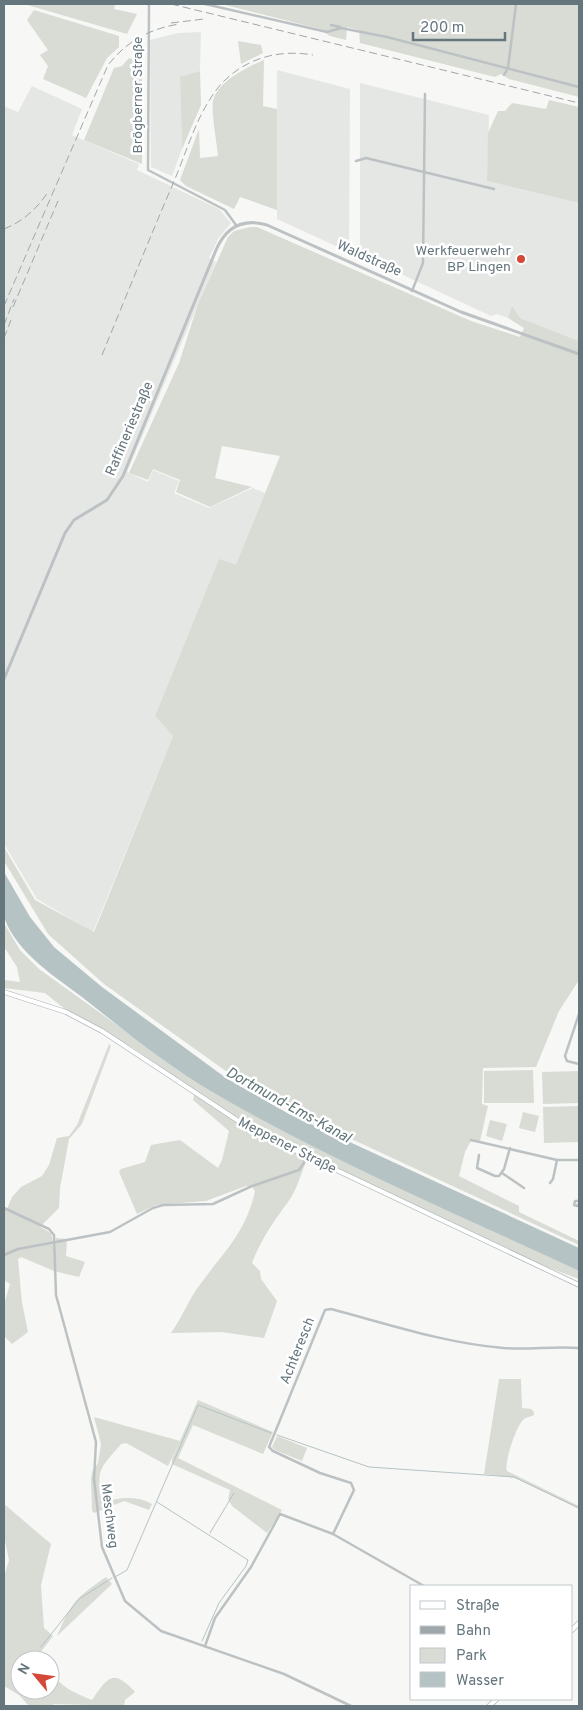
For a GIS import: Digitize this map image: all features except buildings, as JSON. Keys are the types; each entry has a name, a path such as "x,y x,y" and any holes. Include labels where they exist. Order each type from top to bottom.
{"main road":[{"name":"Meppener Straße","path":"4,992 42,1003 86,1022 124,1044 215,1108 252,1130 307,1158 579,1284"}],"street":[{"name":"Brögberner Straße","path":"149,4 148,170 224,210 235,226"},
{"path":"205,4 327,32 342,28"},
{"path":"504,75 508,68 516,4"},
{"path":"331,25 450,52 579,87"},
{"path":"412,291 423,263 425,94"},
{"path":"356,161 366,158 494,189"},
{"name":"Waldstraße","path":"235,226 250,222 267,225 474,318 579,354"},
{"name":"Raffineriestraße","path":"4,679 65,533 74,520 107,500 123,476 216,250 222,238 235,226"},
{"path":"579,1014 565,1056 571,1063 579,1064"},
{"path":"471,1140 557,1160 579,1160"},
{"path":"479,1155 477,1168 495,1176 502,1173 510,1148"},
{"path":"4,1255 18,1249 110,1232 148,1210 163,1205 213,1204 252,1186 299,1170 307,1158"},
{"path":"550,1183 553,1179 557,1160"},
{"path":"502,1173 524,1188"},
{"path":"4,1208 49,1229 54,1235 55,1243"},
{"name":"Meschweg","path":"55,1243 54,1277 56,1294 96,1442 94,1479 101,1539 105,1558 121,1595 129,1606 161,1631 284,1674 351,1706"},
{"name":"Achteresch","path":"333,1534 354,1490 351,1483 320,1473 273,1452 269,1447 325,1310 448,1340 503,1348 579,1348"},
{"path":"205,1646 215,1618 251,1567 280,1514 333,1534 422,1585"}],"shaded area":[{"path":"201,32 200,71 180,78 182,149 172,176 151,167 150,40 178,33"},
{"path":"277,70 350,89 349,252 277,219"},
{"path":"360,83 489,115 487,181 579,203 579,341 520,318 512,307 508,318 497,314 491,316 360,255"},
{"path":"32,86 82,109 72,135 139,164 137,170 219,209 231,223 218,239 209,258 216,262 127,472 148,482 153,470 179,481 174,493 209,508 253,488 265,493 236,566 219,560 155,716 173,736 93,932 37,899 4,844 4,106 18,112"}],"green space":[{"path":"24,4 115,4 114,9 137,14 127,34"},
{"path":"221,4 516,4 519,6 519,4 579,4 579,97 509,79 501,74 495,77 360,43 359,30 347,27 346,40 330,36 320,29"},
{"path":"34,10 119,36 119,47 107,58 86,98 43,79 48,66 40,55 48,50 27,20"},
{"path":"238,41 261,45 263,53 241,64"},
{"path":"129,58 139,62 142,70 142,164 84,140 114,68 122,66"},
{"path":"264,60 263,106 277,109 277,210 240,197 234,209 186,186 180,180 199,129 200,158 218,156 213,101 220,88 234,76"},
{"path":"200,71 201,105 182,149 180,77"},
{"path":"549,100 579,107 579,203 487,181 488,133 498,111 505,111 512,103 546,109"},
{"path":"257,227 471,321 520,337 524,328 508,318 512,306 520,318 579,341 579,980 559,1011 536,1067 483,1068 482,1104 488,1106 480,1141 472,1139 465,1152 459,1176 519,1206 519,1212 579,1241 579,1245 343,1135 256,1091 230,1074 104,984 48,934 4,861 4,847 35,900 94,932 173,736 155,716 219,559 236,565 280,456 222,446 215,478 252,487 210,507 176,492 180,480 153,469 148,480 129,473 179,363 198,304 228,237 234,231"},
{"path":"4,923 20,950 39,969 181,1071 312,1145 579,1271 579,1279 547,1267 309,1155 295,1191 268,1231 252,1263 260,1271 261,1279 277,1301 264,1338 221,1332 171,1333 196,1290 239,1232 251,1206 255,1191 252,1187 246,1186 206,1201 156,1205 137,1214 119,1172 121,1169 145,1162 151,1145 180,1140 218,1168 222,1160 229,1131 193,1100 195,1091 135,1049 66,1010 45,993 4,988 4,980 20,982 17,967 4,947"},
{"path":"109,1044 111,1046 82,1124 69,1139 60,1188 59,1208 40,1227 51,1233 55,1251 56,1238 67,1239 66,1256 85,1262 79,1277 54,1271 21,1257 18,1259 22,1303 28,1332 12,1344 4,1336 4,1305 10,1284 4,1280 4,1209 7,1209 12,1197 21,1187 42,1176 49,1165 57,1138 69,1136 77,1125"},
{"path":"533,1070 534,1103 484,1103 484,1071"},
{"path":"579,1071 579,1103 543,1104 542,1072"},
{"path":"579,1106 579,1142 544,1143 543,1107"},
{"path":"523,1112 539,1116 535,1132 519,1128"},
{"path":"490,1120 507,1124 502,1141 486,1136"},
{"path":"499,1379 521,1379 522,1408 531,1409 534,1412 534,1415 523,1420 517,1430 509,1453 507,1471 579,1506 579,1509 515,1478 484,1474"},
{"path":"198,1400 273,1432 263,1454 193,1425 178,1458 282,1510 267,1533 232,1506 228,1499 230,1490 172,1464 172,1459"},
{"path":"94,1417 180,1441 168,1466 126,1443 121,1444 101,1470 99,1482 102,1502 140,1499 152,1504 149,1510 124,1501 94,1513 92,1511 91,1479 92,1472 98,1463 101,1444"},
{"path":"277,1436 307,1448 302,1461 272,1447"},
{"path":"4,1504 51,1544 41,1585 44,1628 53,1636 42,1650 10,1650 10,1690 4,1686 4,1577 9,1560 4,1536"},
{"path":"106,1577 112,1584 57,1636 66,1615 76,1601 81,1595"},
{"path":"111,1678 121,1680 135,1692 125,1700 124,1706 55,1704 29,1706 24,1700 60,1700 60,1683 74,1692 92,1700 102,1686"}],"water":[{"path":"4,872 30,917 54,947 102,987 226,1078 289,1114 579,1248 579,1271 350,1165 260,1119 181,1072 48,972 17,941 10,930 3,912"}],"waterway":[{"path":"115,1577 127,1570 198,1405 271,1433"},
{"path":"277,1435 369,1467 514,1477 579,1508"},
{"path":"210,1533 234,1493"},
{"path":"157,1502 248,1560 246,1566 219,1603 202,1641"},
{"path":"41,1647 79,1599 112,1578"}],"railway":[{"path":"171,4 579,103"},
{"path":"171,23 204,19"},
{"path":"4,306 108,65 123,49 139,37 158,29 179,24"},
{"path":"102,355 193,132 213,94 231,74 264,57 288,53 313,55"},
{"path":"4,229 17,223 29,214 48,192"},
{"path":"13,307 58,201"},
{"path":"4,325 14,299"},
{"path":"4,338 11,320"}],"place":[{"name":"Werkfeuerwehr BP Lingen","path":"521,259"}],"water label":[{"name":"Dortmund-Ems-Kanal","path":"288,1106"}]}
